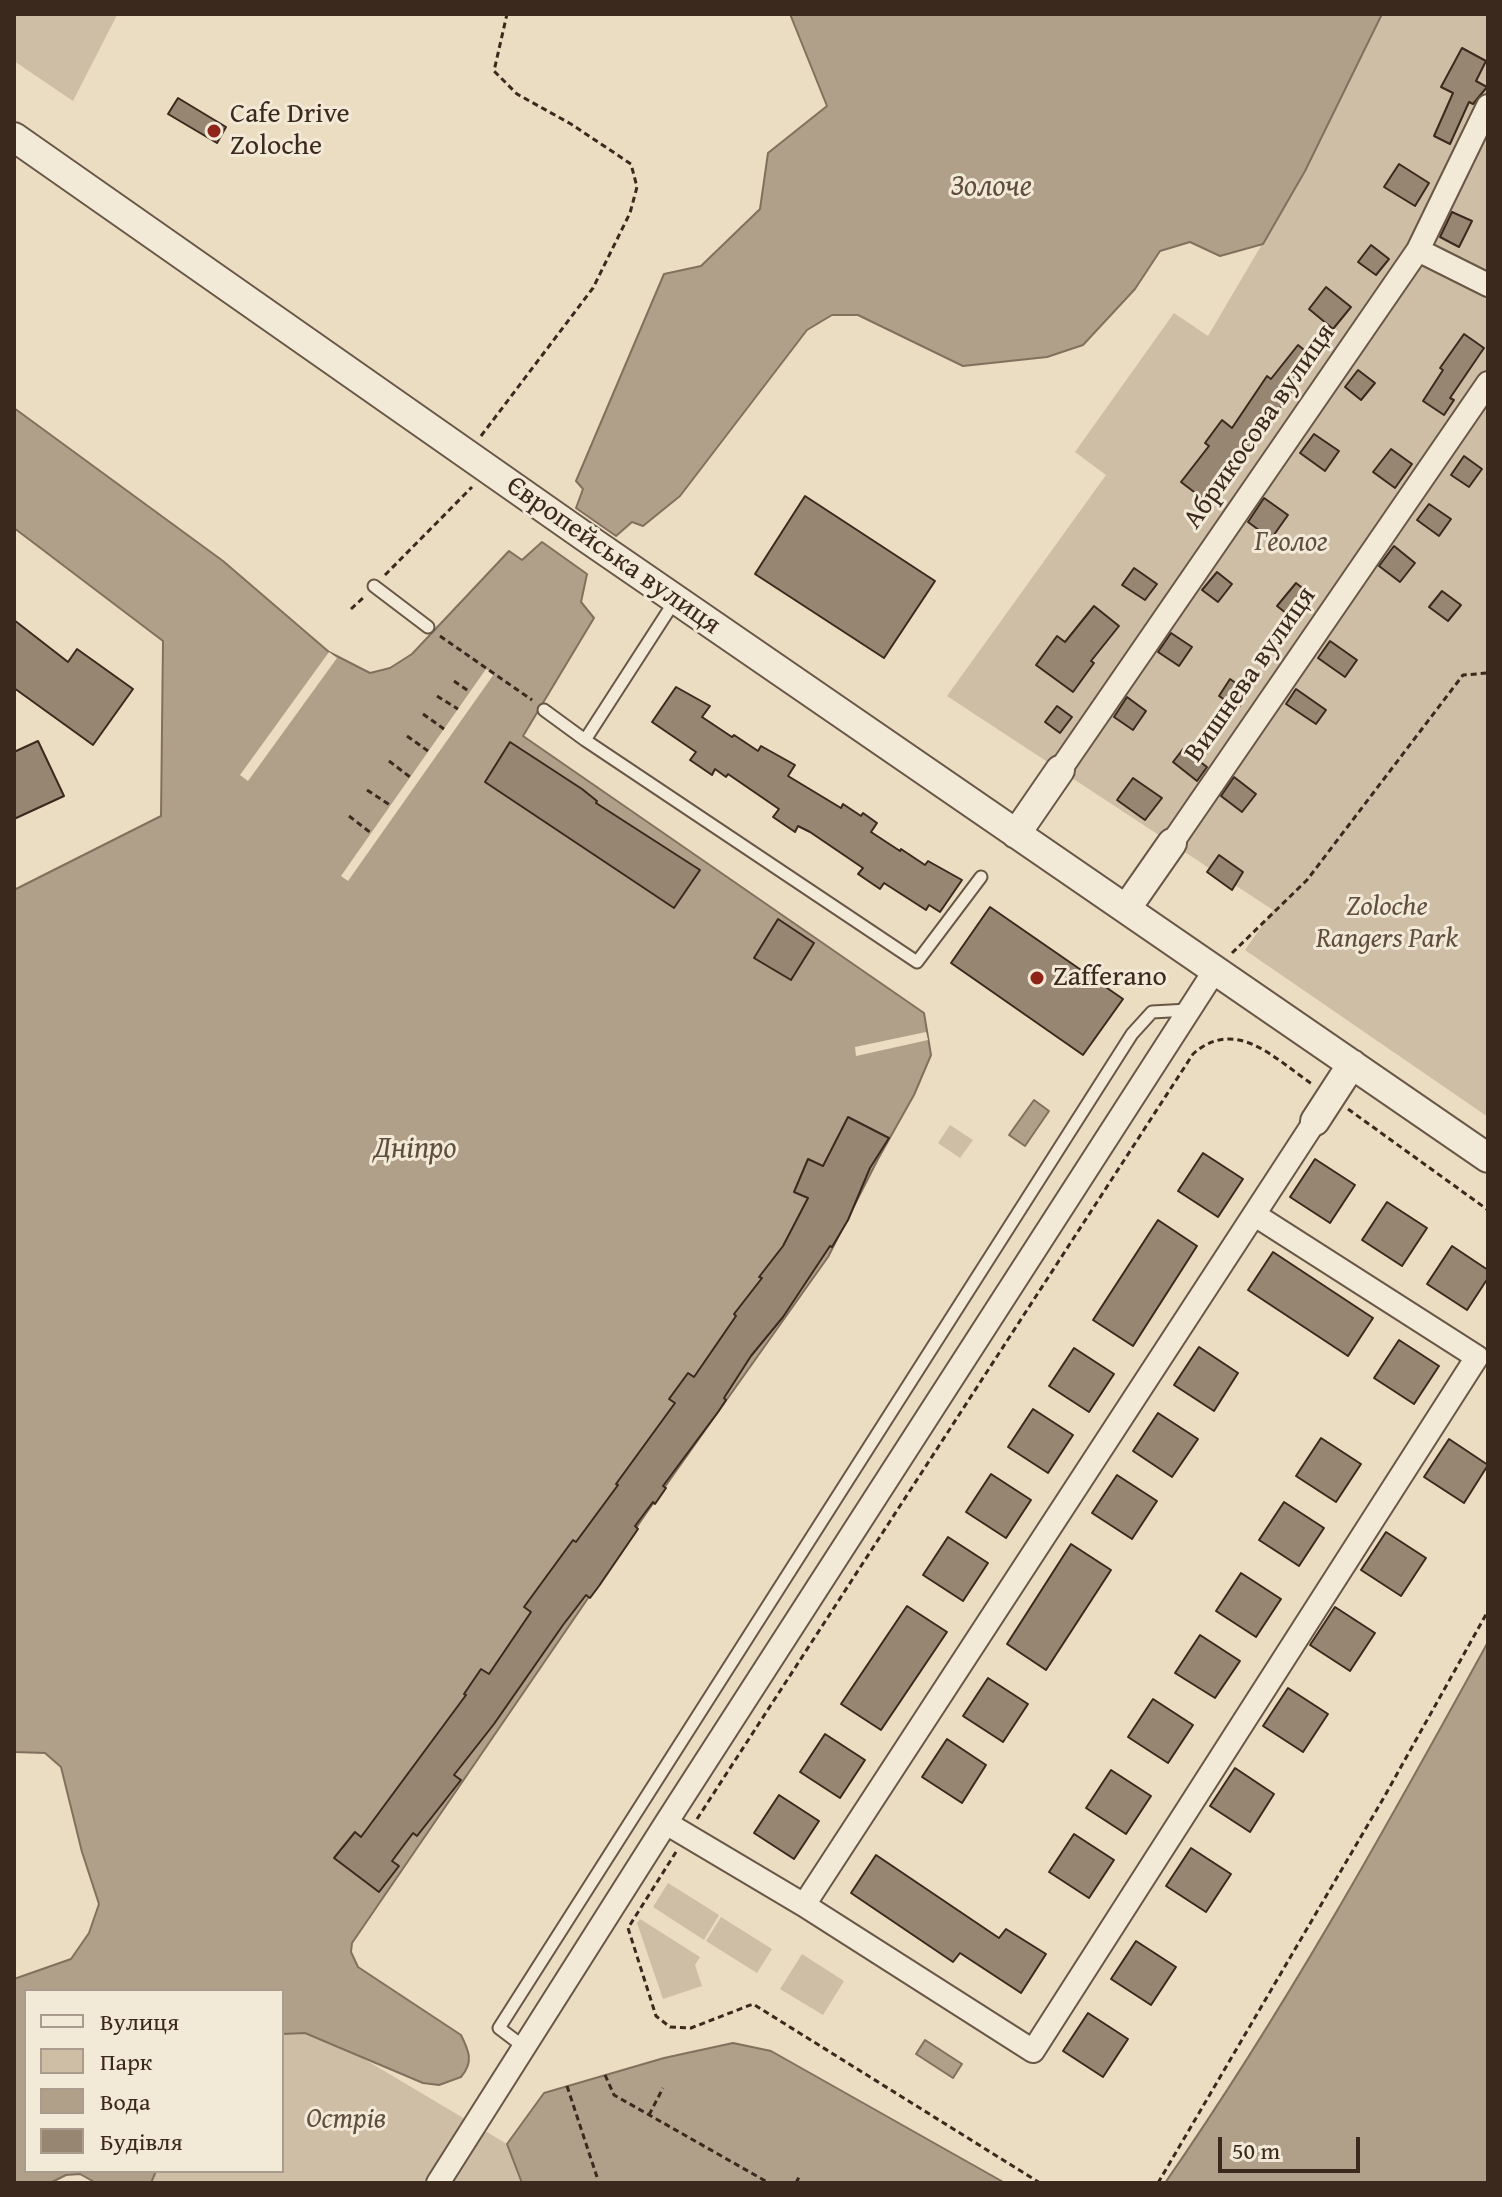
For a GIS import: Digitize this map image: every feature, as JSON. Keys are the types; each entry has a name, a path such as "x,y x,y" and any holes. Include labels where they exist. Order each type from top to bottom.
{"street":[{"name":"Абрикосова вулиця","path":"1060,770 1418,250 1488,106"},
{"name":"Європейська вулиця","path":"14,137 676,599 1488,1158"},
{"path":"1418,250 1488,285"},
{"name":"Вишнева вулиця","path":"1172,843 1488,383"},
{"path":"1016,834 1060,770"},
{"path":"1126,909 1172,843"},
{"path":"438,2183 1215,970"},
{"path":"804,1905 1352,1064"},
{"path":"666,1823 804,1905 1033,2051 1477,1357 1255,1215"}],"lane":[{"path":"374,586 428,627"},
{"path":"585,740 676,599"},
{"path":"544,710 917,962 981,877"},
{"path":"524,2047 499,2028 1132,1034 1152,1012 1189,1010"}],"path":[{"path":"351,609 470,490 477,461 593,288 630,213 637,187 631,164 571,124 517,94 494,71 507,14"},
{"path":"428,627 544,710"},
{"path":"1215,970 1307,880 1463,675 1488,673"},
{"path":"454,681 470,692"},
{"path":"437,696 458,709"},
{"path":"423,714 444,729"},
{"path":"407,736 428,751"},
{"path":"389,761 410,777"},
{"path":"367,790 390,805"},
{"path":"349,816 371,833"},
{"path":"1040,2183 753,2004 691,2028 670,2027 656,2016 628,1928 1193,1054 1211,1042 1224,1038 1247,1042 1331,1097 1488,1210"},
{"path":"1158,2183 1383,1799 1488,1611"},
{"path":"605,2075 614,2095 769,2183"},
{"path":"567,2086 597,2177"},
{"path":"649,2115 663,2088"},
{"path":"796,2183 799,2177"}],"green space":[{"path":"14,14 117,15 73,101 14,61"},
{"name":"Геолог","path":"1382,14 1488,14 1488,1117 1245,950 1273,910 947,696 1106,475 1075,452 1174,313 1208,336 1305,171"},
{"path":"950,1125 973,1140 960,1158 938,1143"},
{"path":"668,1883 719,1915 704,1940 653,1907"},
{"path":"721,1917 772,1949 757,1973 706,1941"},
{"path":"640,1919 700,1957 695,1965 702,1986 663,1999 637,1923"},
{"path":"802,1954 844,1981 823,2015 780,1989"},
{"name":"Острів","path":"305,2033 349,2050 507,2144 522,2183 151,2183 155,2173 284,2173 284,2034"}],"water":[{"name":"Золоче","path":"790,14 1382,14 1305,171 1263,244 1220,256 1190,242 1160,251 1135,289 1083,345 1047,357 963,366 858,315 832,315 807,330 680,496 643,526 632,522 616,536 576,508 583,489 576,481 664,274 701,266 760,209 768,153 827,106"},
{"name":"Дніпро","path":"14,408 223,561 329,652 370,673 390,668 412,654 509,551 522,560 542,542 587,574 581,602 594,618 523,736 924,1013 931,1055 914,1095 828,1257 647,1512 352,1943 351,1952 358,1967 461,2035 469,2056 468,2066 461,2077 439,2085 423,2083 305,2033 284,2034 284,1989 24,1989 24,2173 155,2173 151,2183 96,2183 80,2174 66,2175 50,2183 14,2183 14,1979 71,1959 89,1933 99,1904 82,1852 61,1767 45,1753 14,1752 14,890 161,816 163,641 14,528"},
{"path":"1034,1100 1049,1111 1025,1146 1009,1135"},
{"path":"1488,1642 1488,2183 1165,2183 1293,1984"},
{"path":"925,2040 962,2064 953,2078 916,2054"},
{"path":"733,2043 771,2051 1005,2183 522,2183 507,2144 544,2093 664,2058"}],"pier":[{"path":"329,652 337,658 248,781 240,775"},
{"path":"486,669 494,674 348,881 341,876"},
{"path":"926,1032 928,1040 856,1056 855,1047"}],"building":[{"path":"1462,48 1486,61 1476,81 1487,87 1473,104 1469,102 1450,144 1434,136 1453,93 1441,87"},
{"path":"178,98 226,127 217,143 168,114"},
{"path":"1399,164 1429,183 1415,206 1384,187"},
{"path":"1452,212 1472,221 1459,247 1440,237"},
{"path":"1371,245 1389,259 1376,275 1358,262"},
{"path":"1326,287 1351,307 1333,329 1309,309"},
{"path":"1464,334 1484,348 1450,398 1454,400 1444,415 1423,401 1443,370 1440,368"},
{"path":"1298,345 1313,357 1238,468 1229,461 1202,498 1181,482 1209,446 1205,443 1222,420 1232,428 1267,376 1271,379"},
{"path":"1358,370 1375,383 1361,400 1345,387"},
{"path":"1314,434 1339,451 1325,471 1300,453"},
{"path":"1391,449 1412,464 1395,488 1373,472"},
{"path":"1464,456 1482,469 1469,487 1451,475"},
{"path":"805,496 935,581 884,658 755,574"},
{"path":"1264,498 1288,515 1271,539 1248,522"},
{"path":"1429,504 1451,519 1439,536 1417,520"},
{"path":"1394,546 1415,563 1400,582 1379,566"},
{"path":"1134,568 1157,584 1145,600 1122,585"},
{"path":"1217,572 1232,584 1218,602 1202,590"},
{"path":"1296,583 1315,598 1296,621 1277,606"},
{"path":"1442,591 1461,605 1448,621 1429,607"},
{"path":"1094,606 1119,626 1091,661 1094,663 1073,692 1036,665 1057,636 1065,642"},
{"path":"14,620 68,662 77,649 133,689 93,745 14,688"},
{"path":"1171,633 1192,647 1179,666 1158,652"},
{"path":"1330,641 1357,660 1345,677 1318,658"},
{"path":"1230,679 1249,692 1238,709 1219,696"},
{"path":"676,687 710,706 702,717 732,737 734,735 758,751 761,746 795,765 788,776 841,808 843,804 861,816 863,813 877,823 871,832 900,851 925,865 928,861 962,880 940,912 929,905 926,910 884,883 880,889 858,874 863,868 810,832 798,826 795,832 773,817 779,809 728,774 726,777 715,769 712,775 690,760 696,752 652,722"},
{"path":"1296,689 1326,710 1316,724 1286,704"},
{"path":"1127,697 1146,711 1133,730 1114,717"},
{"path":"1057,706 1072,717 1060,733 1045,722"},
{"path":"38,741 64,796 14,819 14,752"},
{"path":"510,742 582,789 596,803 700,870 674,908 485,782"},
{"path":"1183,749 1207,767 1197,781 1173,762"},
{"path":"1234,777 1256,794 1242,812 1221,796"},
{"path":"1133,778 1162,798 1145,820 1117,800"},
{"path":"1219,855 1243,872 1232,890 1207,872"},
{"path":"990,907 1123,999 1083,1055 951,963"},
{"path":"778,919 814,943 791,980 754,958"},
{"path":"848,1117 889,1138 870,1168 848,1220 832,1247 783,1317 751,1356 724,1398 726,1400 663,1486 666,1488 655,1504 653,1502 635,1526 638,1529 599,1586 590,1598 586,1595 454,1775 461,1780 417,1836 413,1833 392,1861 399,1866 379,1892 334,1858 355,1832 361,1837 466,1695 481,1669 489,1674 531,1612 524,1607 618,1485 675,1403 669,1399 688,1373 694,1377 736,1316 734,1314 762,1278 759,1277 783,1246 808,1198 794,1192 808,1159 823,1166"},
{"path":"1203,1153 1243,1179 1218,1217 1178,1191"},
{"path":"1315,1159 1355,1185 1330,1223 1290,1197"},
{"path":"1387,1202 1427,1228 1402,1266 1362,1240"},
{"path":"1158,1220 1197,1246 1133,1346 1093,1320"},
{"path":"1452,1246 1488,1270 1488,1278 1467,1310 1427,1284"},
{"path":"1273,1252 1373,1318 1348,1356 1248,1290"},
{"path":"1399,1340 1439,1366 1414,1404 1374,1378"},
{"path":"1199,1347 1238,1373 1214,1411 1174,1385"},
{"path":"1074,1348 1114,1374 1089,1412 1049,1386"},
{"path":"1033,1409 1073,1435 1048,1473 1008,1447"},
{"path":"1158,1413 1198,1439 1172,1477 1133,1451"},
{"path":"1321,1438 1361,1464 1336,1502 1296,1476"},
{"path":"1449,1439 1488,1465 1464,1503 1424,1477"},
{"path":"991,1474 1031,1500 1006,1538 966,1512"},
{"path":"1117,1475 1157,1501 1132,1539 1092,1513"},
{"path":"1284,1502 1324,1528 1299,1566 1259,1540"},
{"path":"1386,1532 1426,1558 1401,1596 1361,1570"},
{"path":"948,1537 988,1563 963,1601 923,1575"},
{"path":"1071,1544 1111,1570 1046,1670 1007,1644"},
{"path":"1241,1573 1281,1599 1256,1637 1216,1611"},
{"path":"907,1606 947,1632 881,1730 841,1704"},
{"path":"1335,1607 1375,1633 1350,1671 1310,1645"},
{"path":"1200,1635 1240,1661 1215,1698 1175,1673"},
{"path":"988,1678 1028,1704 1003,1742 963,1716"},
{"path":"1288,1688 1328,1714 1303,1752 1263,1726"},
{"path":"1153,1699 1193,1725 1168,1763 1128,1737"},
{"path":"825,1734 865,1760 840,1798 800,1772"},
{"path":"947,1739 986,1765 962,1803 922,1777"},
{"path":"1235,1768 1274,1794 1250,1832 1210,1806"},
{"path":"1111,1770 1151,1796 1126,1834 1086,1808"},
{"path":"779,1795 819,1821 794,1859 754,1833"},
{"path":"1074,1834 1114,1860 1089,1898 1049,1872"},
{"path":"1191,1848 1231,1874 1206,1912 1166,1886"},
{"path":"876,1855 999,1938 1006,1929 1046,1954 1021,1993 960,1953 953,1962 851,1893"},
{"path":"1136,1941 1176,1967 1151,2005 1111,1979"},
{"path":"1088,2013 1128,2039 1103,2077 1063,2051"}],"place":[{"name":"Cafe Drive Zoloche","path":"214,131"},
{"name":"Zafferano","path":"1037,978"}],"park label":[{"name":"Zoloche Rangers Park","path":"1387,924"}]}
